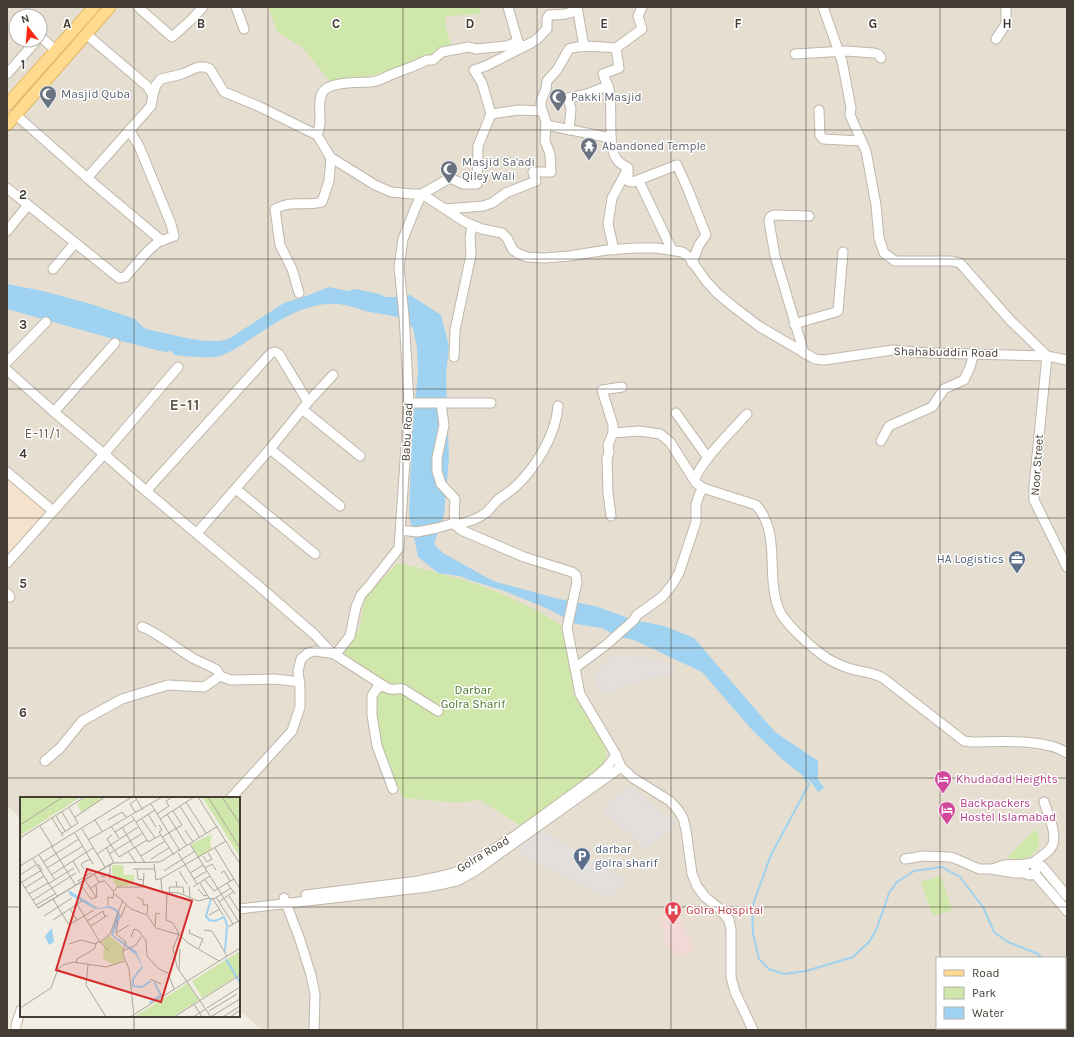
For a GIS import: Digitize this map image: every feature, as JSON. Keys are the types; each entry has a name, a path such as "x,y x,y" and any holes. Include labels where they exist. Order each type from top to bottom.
{"main road":[{"path":"7,105 94,7"},
{"path":"7,126 110,7"},
{"path":"55,50 65,58"}],"street":[{"path":"138,7 172,37 203,7"},
{"path":"236,7 244,29"},
{"path":"508,7 518,42 523,46 531,43"},
{"path":"446,209 483,206 492,203 506,193 536,180 533,172 552,172 550,154 545,141 546,125 541,101 549,78 557,70 569,49 584,46 590,48 594,46 616,48 642,29 638,16 642,7"},
{"path":"823,7 842,61 851,108 850,115 866,151 876,204 879,238 884,253 895,261 952,261 960,263 1010,320 1047,356"},
{"path":"996,39 1006,24 1006,7"},
{"path":"577,8 584,46"},
{"path":"87,178 150,106 156,84 161,79 182,74 193,68 201,66 210,69 224,92 258,106 317,135 330,157 383,189 412,194 422,194 450,178 463,184 477,184 478,146 491,114 482,83 474,70 486,66 540,37 541,34 547,29 547,20 549,15 573,12 577,8"},
{"path":"86,34 147,86 152,95"},
{"path":"317,135 320,127 322,94 328,88 349,83 368,83 380,80 428,60 432,60 442,52 468,47 476,49 506,46 518,42"},
{"path":"48,43 55,50"},
{"path":"7,74 30,48"},
{"path":"616,48 619,68 603,74 611,94 611,138 615,156 628,168"},
{"path":"795,54 838,51 874,53 878,54 881,58"},
{"path":"569,130 571,109 568,98 587,94 608,86"},
{"path":"491,114 519,110 542,111"},
{"path":"819,110 820,135 823,139 861,141"},
{"path":"16,115 87,178 162,241"},
{"path":"546,125 611,138"},
{"path":"7,188 119,278 125,277 147,252 162,241 174,236 172,224 140,146 129,130"},
{"path":"299,293 292,269 280,245 275,209 286,204 310,204 322,202 329,181 330,157"},
{"path":"628,168 628,181 632,182 639,181 677,165 706,235 699,245 692,263"},
{"path":"614,250 608,224 612,198 628,168"},
{"path":"422,194 472,226 502,233 507,238 513,250 527,257 544,258 643,248 672,250 639,181"},
{"name":"Babu Road","path":"336,654 350,636 356,607 361,595 399,548 409,403 404,316 399,267 403,239 422,194"},
{"path":"7,231 28,205"},
{"path":"804,353 794,324 775,256 769,221 770,217 774,215 809,216"},
{"path":"454,357 455,330 471,255 470,238 472,226"},
{"path":"53,269 75,243"},
{"name":"Shahabuddin Road","path":"672,250 682,252 689,257 706,281 718,294 735,308 760,327 815,359 824,360 893,350 928,353 1047,356 1067,360"},
{"path":"794,324 838,311 844,252"},
{"path":"7,362 46,322"},
{"path":"54,412 115,343"},
{"path":"146,491 271,353 275,352 279,354 305,406 360,456"},
{"path":"881,440 889,426 932,407 944,389 964,380 974,353"},
{"name":"Noor Street","path":"1047,356 1034,486 1034,500 1067,567"},
{"path":"7,563 178,368"},
{"path":"7,370 146,491 260,587 314,634 331,652 390,690 400,688 438,711"},
{"path":"197,533 333,375"},
{"path":"611,516 608,493 607,460 610,452 608,445 614,429 602,390 622,387"},
{"path":"409,403 491,403"},
{"path":"438,403 444,426 437,458 437,471 441,484 455,499 455,524 461,530 519,555 574,573 577,582 568,628 580,694 622,767 632,777 670,801 683,818 692,874 697,886 705,897 719,908 729,920 731,930 731,977 735,992 753,1030"},
{"path":"401,530 417,532 464,523 483,515 497,500 515,487 539,456 548,442 553,430 558,406"},
{"path":"676,414 708,458"},
{"path":"695,481 696,474 708,458 747,414"},
{"path":"613,433 639,431 654,432 664,437 673,445 695,481 703,488 756,504 762,511 772,544 773,589 778,609 792,628 821,654 848,668 876,674 884,678 964,740 972,742 1042,744 1054,746 1067,753"},
{"path":"270,449 340,506"},
{"path":"7,472 53,511"},
{"path":"575,668 601,649 634,620 637,615 662,596 672,585 679,573 696,522 696,505 703,488"},
{"path":"236,489 315,554"},
{"path":"142,627 147,628 192,658 217,670 220,676 231,680 275,679 300,682"},
{"path":"232,797 292,731 300,707 300,682 298,671 300,659 308,653 315,651 336,654"},
{"path":"45,761 60,748 82,721 122,699 168,685 204,687 220,676"},
{"path":"384,686 377,688 372,696 371,703 377,746 393,789"},
{"name":"Golra Road","path":"240,909 285,900 418,881 456,872 519,833 596,777 616,755"},
{"name":"Golra Road","path":"240,903 428,887 457,881 475,871 519,841 622,767"},
{"path":"1031,868 1050,850 1054,842 1054,836 1044,802"},
{"path":"905,859 924,856 949,857 976,868 993,869 1004,865 1031,868 1042,866 1067,896"},
{"path":"1031,868 1067,911"},
{"path":"285,900 311,975 315,995 314,1030"},
{"path":"16,1030 20,1013"}],"shaded area":[{"name":"E-11","path":"7,7 1067,7 1067,987 1066,988 1066,957 936,957 936,1029 1031,1029 1030,1030 262,1030 240,1011 240,797 20,797 20,817 7,806"},
{"path":"7,476 50,509 7,557"},
{"path":"615,654 646,657 674,666 675,673 632,683 604,694 593,676"},
{"name":"darbar golra sharif","path":"629,785 676,824 646,850 603,810"},
{"name":"darbar golra sharif","path":"542,830 627,880 608,899 533,861 517,850"},
{"name":"Golra Hospital","path":"676,908 695,950 675,958 663,936 666,934 658,916"}],"green space":[{"path":"268,7 479,7 481,14 446,16 445,25 452,47 386,73 348,79 332,84 302,47 277,32"},
{"name":"Darbar Golra Sharif","path":"397,563 449,576 487,588 524,604 564,627 574,695 607,750 604,764 584,785 542,809 524,828 480,800 454,803 403,798 376,736 373,692 374,673 341,653 359,629 365,598"},
{"path":"1035,829 1039,836 1039,844 1034,853 1024,859 1019,860 1008,857"},
{"path":"941,876 952,910 933,916 921,882"}],"water":[{"path":"7,284 43,291 91,304 135,319 144,328 150,330 191,339 213,341 230,338 284,303 328,287 348,291 355,289 380,294 385,297 410,295 441,315 449,346 446,374 449,457 444,515 434,544 443,553 493,581 555,598 595,606 634,620 664,626 694,638 775,732 818,761 818,779 824,788 818,792 812,783 782,759 753,731 702,672 634,640 616,636 602,628 576,624 546,608 497,588 465,577 438,573 418,557 409,514 412,434 418,373 417,348 413,328 402,320 397,317 365,311 342,304 326,304 303,309 292,314 220,356 184,356 174,355 172,351 165,352 117,340 7,309"}],"waterway":[{"path":"464,577 498,588"},
{"path":"804,777 809,784 771,855 752,907 753,934 759,959 769,969 784,974 806,971 853,957 869,942 877,928 889,893 897,882 914,871 942,867 960,877 983,907 994,932 1008,942 1038,954 1041,957"}],"place":[{"name":"Masjid Quba","path":"48,109"},
{"name":"Pakki Masjid","path":"558,112"},
{"name":"Abandoned Temple","path":"589,161"},
{"name":"Masjid Sa'adi Qiley Wali","path":"449,184"},
{"name":"HA Logistics","path":"1017,574"},
{"name":"Khudadad Heights","path":"943,794"},
{"name":"Backpackers Hostel Islamabad","path":"947,825"},
{"name":"darbar golra sharif","path":"582,871"},
{"name":"Golra Hospital","path":"673,925"}],"district":[{"name":"E-11","path":"185,404"},
{"name":"E-11/1","path":"43,433"}]}
